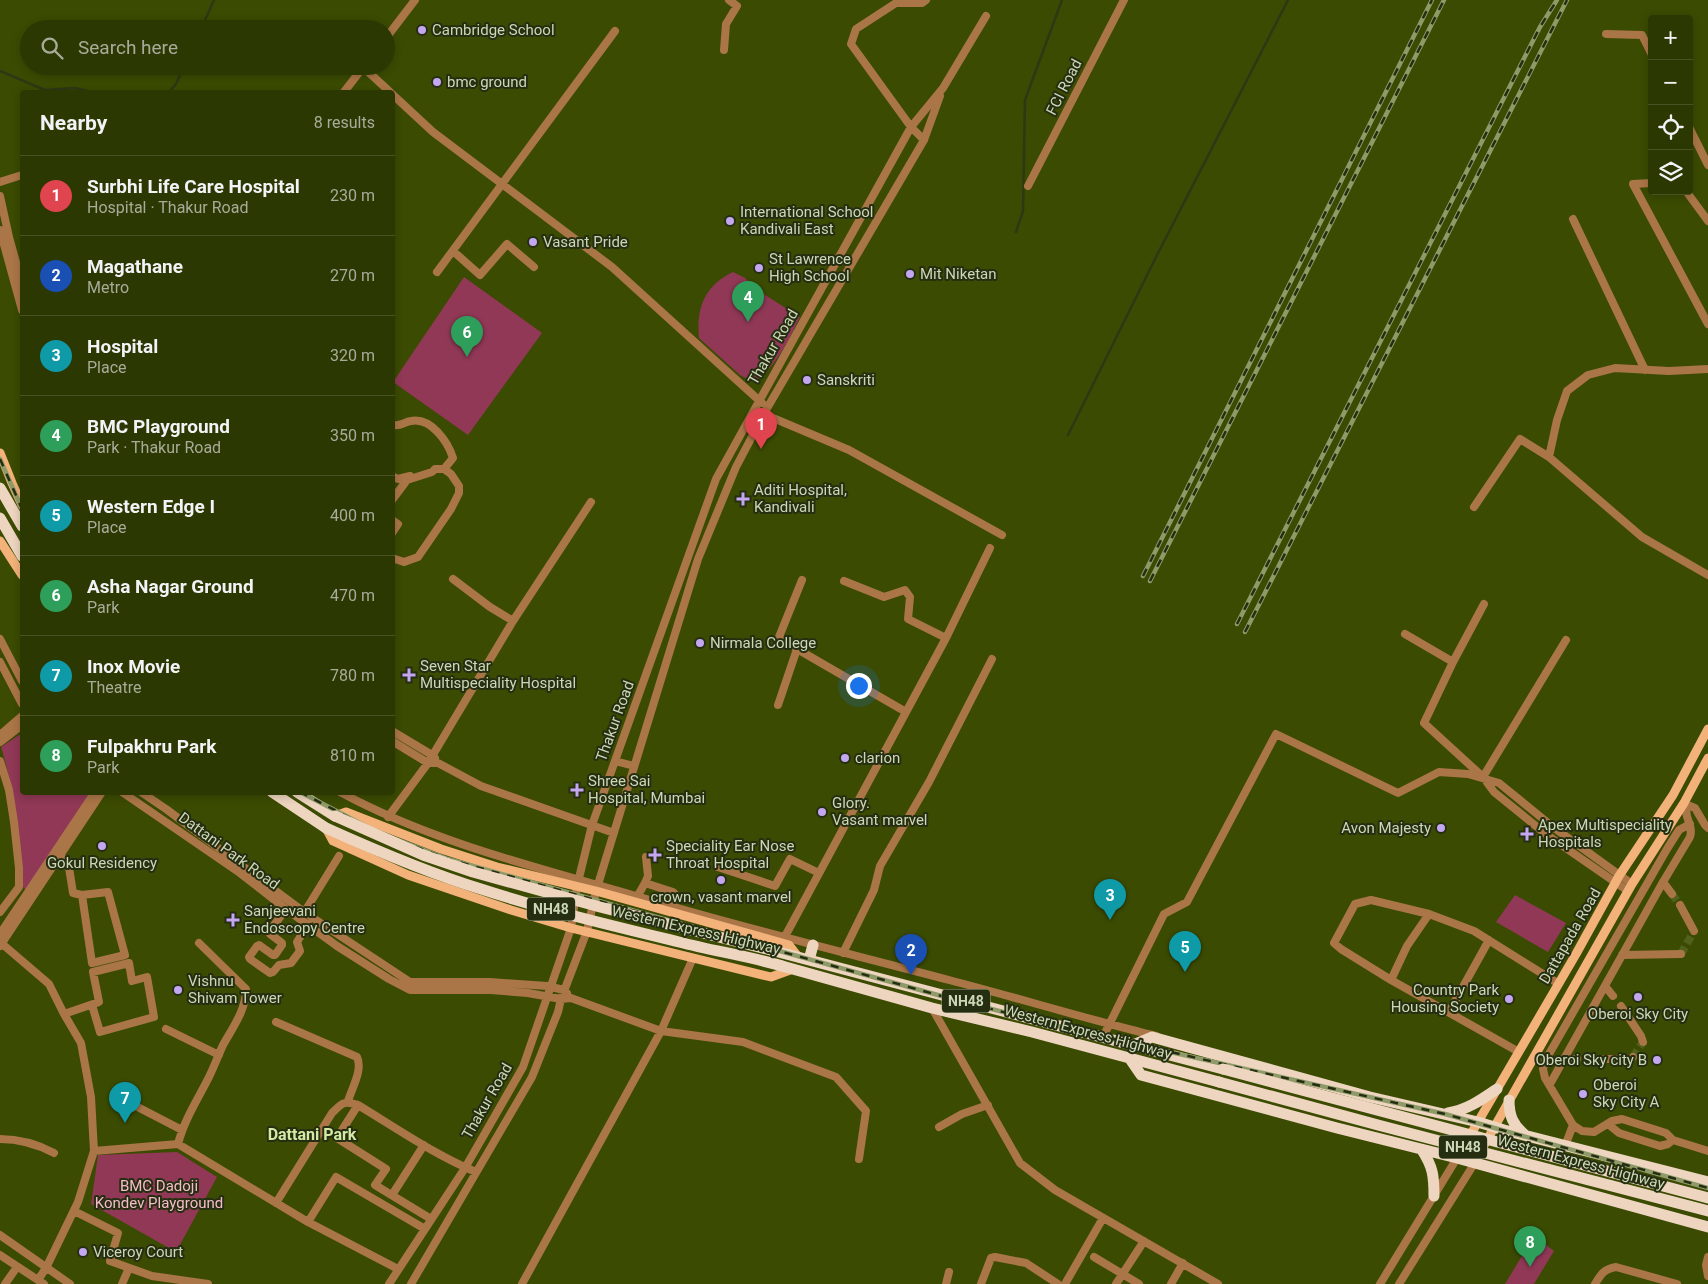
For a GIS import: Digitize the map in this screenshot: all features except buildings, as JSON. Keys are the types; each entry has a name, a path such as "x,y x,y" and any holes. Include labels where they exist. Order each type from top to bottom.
{"highway":[{"path":"0,488 17,507"},
{"path":"0,518 20,553"},
{"name":"Western Express Highway","path":"276,795 326,828 377,851 435,874 555,911 788,967 932,1008 1032,1032 1708,1211"},
{"name":"Western Express Highway","path":"302,795 335,816 423,855 473,872 1708,1198"},
{"path":"804,959 813,946"},
{"path":"1133,1045 1152,1037 1370,1097 1478,1122 1708,1182"},
{"path":"1130,1059 1141,1075 1457,1158 1708,1228"},
{"path":"1439,1113 1459,1111 1477,1103 1497,1089"},
{"path":"1509,1100 1511,1118 1525,1135"},
{"path":"1422,1150 1430,1162 1434,1175 1434,1196"},
{"path":"1602,1199 1617,1159"}],"main road":[{"path":"0,453 12,484 17,507"},
{"path":"0,541 20,572"},
{"name":"Dattapada Road","path":"1457,1158 1618,879 1673,795 1708,729"},
{"path":"1474,1164 1630,888 1686,804 1708,758"},
{"path":"335,816 346,812 441,849 497,867 578,883 783,940 804,959"},
{"path":"326,828 332,841 408,875 511,910 571,928 770,977 788,967"},
{"path":"1576,954 1588,961"}],"street":[{"path":"395,26 415,0"},
{"path":"724,50 726,24 737,6 729,0"},
{"path":"924,140 911,127 851,44 856,29 896,3 922,3 926,0"},
{"name":"FCI Road","path":"1028,186 1124,0"},
{"name":"Thakur Road","path":"389,1284 465,1168 523,1067 571,928 578,883 592,825 716,479 911,127 943,88 986,16"},
{"path":"437,272 615,32"},
{"path":"1606,34 1642,35 1648,46"},
{"path":"346,90 358,75"},
{"path":"373,75 389,90"},
{"name":"Thakur Road","path":"411,1284 532,1076 558,1012 560,999 587,931 597,888 698,559 736,467 768,406 924,140 943,88"},
{"path":"395,96 434,132 612,267 758,401 768,406"},
{"path":"1693,135 1708,164"},
{"path":"0,182 20,177"},
{"path":"1648,183 1633,184 1708,324"},
{"path":"1689,195 1708,221"},
{"path":"0,196 20,277"},
{"path":"1573,220 1645,370"},
{"path":"0,230 20,303"},
{"path":"453,251 480,275 507,244 534,267"},
{"name":"Thakur Road","path":"814,303 824,310"},
{"path":"1549,457 1557,420 1568,391 1588,375 1615,368 1669,371 1708,369"},
{"path":"753,411 848,450 1002,535"},
{"path":"395,428 410,420 421,421 431,426 451,450 453,458 444,469"},
{"path":"1474,507 1520,439 1549,457 1642,537 1708,575"},
{"path":"395,477 401,479 431,468 444,469 451,474 459,486 459,493 451,509 418,557 404,562 395,559"},
{"path":"395,495 408,480 432,472 435,469"},
{"path":"12,484 20,494"},
{"path":"388,817 428,763 513,621 591,502"},
{"path":"1626,536 1632,528"},
{"path":"783,940 946,638 990,548"},
{"path":"453,579 490,607 513,621"},
{"path":"802,580 779,637 797,650 906,712"},
{"path":"844,581 884,598 905,590 910,597 908,619 946,638"},
{"path":"678,586 690,587"},
{"path":"1484,604 1453,662 1424,723 1483,777 1494,792 1547,835 1618,879"},
{"path":"1405,634 1453,662"},
{"path":"0,639 20,677"},
{"path":"1483,777 1566,640"},
{"path":"778,705 797,650"},
{"path":"843,953 874,890 880,866 929,782 992,659"},
{"path":"0,662 20,700"},
{"path":"7,675 16,669"},
{"path":"0,735 20,718"},
{"path":"0,742 20,727"},
{"path":"395,733 432,755 438,764"},
{"path":"1103,1037 1164,914 1187,902 1276,734 1398,793 1439,772 1468,774 1500,783 1630,888"},
{"path":"395,743 428,763 438,764 481,786 614,833"},
{"path":"0,761 9,790 19,868 19,887 0,912"},
{"path":"615,762 634,766"},
{"path":"1500,797 1506,789"},
{"path":"0,1255 41,1282 74,1211 94,1151 91,1097 81,1043 49,984 1,944 92,795"},
{"path":"0,934 60,856 100,795"},
{"name":"Dattani Park Road","path":"127,795 201,847 243,870 286,909 302,915 342,937 381,962 410,986"},
{"name":"Dattani Park Road","path":"145,795 302,915 308,924 337,946 376,971 410,986 550,987 564,990 571,998"},
{"path":"346,795 388,817 471,848 578,883"},
{"path":"1550,1084 1690,837 1692,830 1685,812 1686,804 1695,808 1708,828"},
{"path":"160,817 166,809"},
{"path":"1690,824 1680,830 1667,849 1545,1061 1543,1069 1544,1076 1573,1125 1582,1131 1594,1132 1612,1121 1622,1119 1666,1133 1673,1140 1708,1152"},
{"path":"1547,835 1553,827"},
{"path":"201,847 206,840"},
{"path":"60,856 68,861 73,893 82,895 108,892 125,955 92,963 82,895"},
{"path":"302,915 339,856"},
{"path":"637,897 648,876 646,857"},
{"path":"718,867 775,886 790,859 819,873"},
{"path":"1663,882 1672,894"},
{"path":"645,883 673,892 675,894 672,907"},
{"path":"19,887 30,895"},
{"path":"597,888 637,897 783,940 966,984 1110,1025 1208,1048 1428,1107 1439,1113"},
{"path":"1519,1052 1341,950 1334,943 1355,904 1371,900 1430,914 1474,931 1559,984"},
{"path":"1680,905 1694,931"},
{"path":"286,909 269,932 282,943 282,946 273,955 259,945 249,957 250,959 270,972 273,972 279,964 291,963 300,951 296,942 308,924"},
{"path":"1391,980 1407,946 1430,914"},
{"path":"337,946 342,937"},
{"path":"1449,1012 1489,940"},
{"path":"178,1144 182,1130 243,1009 246,989 199,943"},
{"path":"359,960 364,951"},
{"path":"1622,955 1681,954"},
{"path":"522,1284 661,1031 693,958"},
{"path":"376,971 381,962"},
{"path":"64,1014 99,1002 93,972 129,963 132,981 147,977 154,1017 100,1032 92,1005"},
{"name":"Dattani Park Road","path":"490,986 560,999 571,998 661,1031 742,1042 836,1077 866,1111 859,1159"},
{"path":"1605,986 1613,996"},
{"path":"1621,1006 1642,1036 1643,1042"},
{"path":"932,1008 1020,1162 1055,1190 1218,1284"},
{"path":"276,1022 357,1057 360,1062 359,1068 348,1101"},
{"path":"166,1029 219,1055"},
{"path":"1588,1059 1630,1059 1633,1057"},
{"path":"1563,1059 1577,1059"},
{"path":"126,1101 182,1130"},
{"path":"276,1203 332,1113 341,1104 348,1101 465,1168 476,1172"},
{"path":"938,1127 962,1114 988,1104"},
{"path":"358,1105 337,1138 386,1169 375,1185 431,1219"},
{"path":"1608,1124 1619,1133 1660,1146 1668,1144 1673,1140"},
{"path":"1565,1146 1573,1125"},
{"path":"0,1139 12,1139 43,1147 54,1153"},
{"path":"94,1151 178,1144 308,1222 398,1269"},
{"path":"392,1195 424,1145"},
{"path":"1380,1284 1457,1158"},
{"path":"1399,1284 1474,1164"},
{"path":"308,1222 336,1177 425,1230"},
{"path":"74,1211 118,1234 110,1261 152,1276 208,1284"},
{"path":"1065,1284 1103,1218"},
{"path":"0,1235 70,1284"},
{"path":"1116,1284 1144,1241"},
{"path":"980,1284 989,1261 995,1257 1026,1263 1058,1284"},
{"path":"1094,1257 1139,1284"},
{"path":"1708,1258 1706,1265 1708,1276"},
{"path":"1171,1284 1183,1264"},
{"path":"5,1284 17,1267"},
{"path":"1595,1284 1603,1272 1609,1268 1616,1267 1677,1284"},
{"path":"122,1284 129,1268"},
{"path":"946,1284 950,1272"}],"green space":[{"path":"733,272 745,278 762,293 800,317 775,362 753,382 740,375 699,338 699,317 704,299 715,284"},
{"path":"464,277 542,333 468,435 395,383 395,379"},
{"path":"20,734 20,795 99,795 32,896 23,887 13,799 1,747"},
{"path":"1515,895 1566,923 1548,952 1496,922"},
{"name":"BMC Dadoji Kondev Playground","path":"177,1152 217,1177 176,1252 91,1204 98,1155"},
{"path":"1534,1236 1554,1251 1534,1284 1505,1284"}],"waterway":[{"path":"205,20 214,0"},
{"path":"1016,232 1023,211 1025,100 1062,0"},
{"path":"1068,435 1156,257 1288,0"},
{"path":"0,71 45,90"},
{"path":"171,90 180,75"},
{"path":"45,90 75,88 84,90"}],"tunnel":[{"path":"1672,894 1680,905"},
{"path":"1681,954 1694,931"},
{"path":"1633,1057 1643,1042"}],"railway":[{"path":"1143,576 1432,0"},
{"path":"1150,581 1444,0"},
{"path":"1237,624 1540,27 1557,0"},
{"path":"1245,632 1567,0"},
{"path":"0,459 20,504"},
{"path":"306,795 377,832 448,859 945,997 1073,1030 1445,1114 1708,1188"}],"place":[{"name":"Cambridge School","path":"422,30"},
{"name":"bmc ground","path":"437,82"},
{"name":"International School Kandivali East","path":"730,221"},
{"name":"Vasant Pride","path":"533,242"},
{"name":"St Lawrence High School","path":"759,268"},
{"name":"Mit Niketan","path":"910,274"},
{"name":"BMC Playground","path":"748,322"},
{"name":"Asha Nagar Ground","path":"467,357"},
{"name":"Sanskriti","path":"807,380"},
{"name":"Surbhi Life Care Hospital","path":"761,449"},
{"name":"Aditi Hospital, Kandivali","path":"743,499"},
{"name":"Nirmala College","path":"700,643"},
{"name":"Seven Star Multispeciality Hospital","path":"409,675"},
{"name":"clarion","path":"845,758"},
{"name":"Shree Sai Hospital, Mumbai","path":"577,790"},
{"name":"Glory. Vasant marvel","path":"822,812"},
{"name":"Avon Majesty","path":"1441,828"},
{"name":"Apex Multispeciality Hospitals","path":"1527,834"},
{"name":"Gokul Residency","path":"102,846"},
{"name":"Speciality Ear Nose Throat Hospital","path":"655,855"},
{"name":"crown, vasant marvel","path":"721,880"},
{"name":"Sanjeevani Endoscopy Centre","path":"233,920"},
{"name":"Hospital","path":"1110,920"},
{"name":"Western Edge I","path":"1185,972"},
{"name":"Magathane","path":"911,975"},
{"name":"Vishnu Shivam Tower","path":"178,990"},
{"name":"Oberoi Sky City","path":"1638,997"},
{"name":"Country Park Housing Society","path":"1509,999"},
{"name":"Oberoi Sky city B","path":"1657,1060"},
{"name":"Oberoi Sky City A","path":"1583,1094"},
{"name":"Inox Movie","path":"125,1123"},
{"name":"Viceroy Court","path":"83,1252"},
{"name":"Fulpakhru Park","path":"1530,1267"}],"district":[{"name":"Dattani Park","path":"312,1134"}]}
